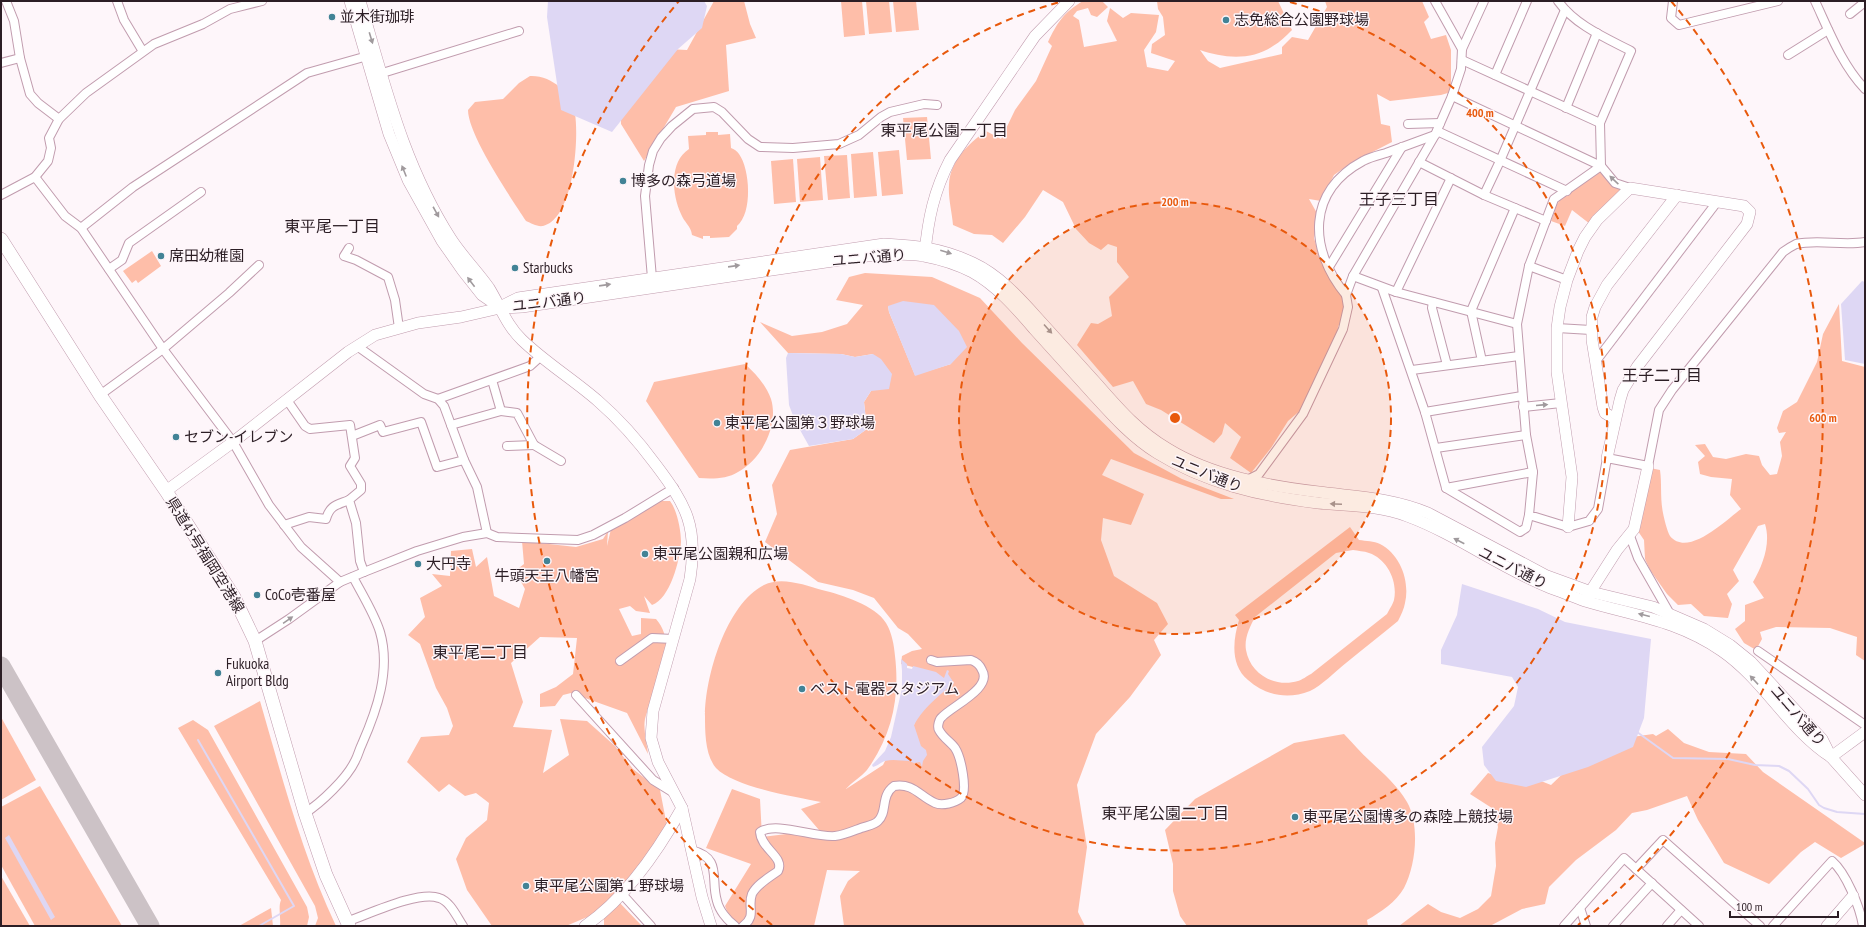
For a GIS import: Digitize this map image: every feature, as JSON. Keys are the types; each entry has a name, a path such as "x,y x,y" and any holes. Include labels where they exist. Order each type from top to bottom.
{"main road":[{"name":"県道45号福岡空港線","path":"1,239 100,395 166,491 234,597 255,641 305,813 326,875 348,924"}],"street":[{"path":"6,1 14,21 20,58 30,94 38,103 59,119"},
{"path":"117,1 124,20 142,50"},
{"path":"1,195 35,177 48,160 51,148 49,138 59,119 86,93 142,50 203,24 230,9 262,1"},
{"name":"ユニバ通り","path":"350,1 415,174 452,240 488,288 500,308"},
{"name":"ユニバ通り","path":"360,1 371,55"},
{"path":"925,251 931,207 940,180 950,160 1035,36 1069,1"},
{"path":"1435,1 1462,49"},
{"path":"1440,9 1443,1"},
{"path":"1346,294 1353,276 1436,133 1452,96 1461,69 1462,49 1484,1"},
{"path":"1496,75 1527,1"},
{"path":"1558,1 1565,10 1597,33 1631,51 1600,123 1601,166"},
{"path":"1673,1 1670,18 1679,25 1778,1"},
{"path":"1815,1 1828,30 1854,78 1865,89"},
{"path":"1850,14 1865,2"},
{"path":"1484,195 1531,91 1565,10"},
{"path":"1788,55 1828,30"},
{"path":"377,75 519,31"},
{"path":"1566,108 1597,33"},
{"path":"80,228 133,187 307,73 371,55"},
{"path":"1,63 20,58"},
{"path":"1462,60 1600,123"},
{"path":"1452,96 1601,166 1615,183 1630,188 1737,205 1748,208 1750,212 1748,224 1637,367 1623,390 1607,458 1598,509 1589,521 1568,527 1529,515"},
{"path":"652,278 645,196 653,151 661,138 672,126 693,109 714,107 722,112 748,139 760,147 793,148 839,144 859,135 881,117 890,112 924,104 936,105"},
{"path":"1408,124 1440,123"},
{"path":"1245,485 1259,474 1303,414 1343,329 1348,307 1346,294 1331,274 1321,246 1319,230 1320,213 1326,193 1342,176 1363,161 1436,133 1567,191"},
{"path":"1329,268 1402,147"},
{"path":"1418,162 1484,195 1546,221"},
{"path":"1382,288 1412,370 1436,448 1446,488 1520,532 1526,528 1529,515 1533,472 1526,435 1517,324 1529,266 1554,199 1601,166"},
{"path":"35,177 65,216 80,228 163,349 233,442 269,505 284,525 301,547 340,582"},
{"path":"1396,292 1451,178"},
{"path":"1568,527 1572,477 1557,372 1557,328 1560,307 1567,280 1578,251 1597,220 1630,188"},
{"path":"109,269 122,260 129,243 201,192"},
{"path":"1615,420 1605,413 1602,407 1591,330 1595,306 1600,295 1677,195"},
{"path":"1596,361 1717,202"},
{"path":"1482,361 1471,311 1515,208"},
{"path":"1588,596 1617,550 1630,536 1634,529 1659,410 1672,390 1783,252 1796,245 1810,243 1849,244 1865,242"},
{"name":"ユニバ通り","path":"500,308 518,298 884,244 957,256 975,264 996,278 1024,303 1124,416 1153,439 1196,464 1245,485 1370,497 1408,505 1428,513 1546,576 1588,596 1653,607 1668,618 1704,629 1730,645 1751,662 1822,739 1831,757 1865,795"},
{"path":"349,248 344,256 356,260 388,277 395,300 399,328"},
{"name":"ユニバ通り","path":"500,308 522,307 867,256 906,254 925,251"},
{"path":"100,395 163,349 229,293 259,265"},
{"path":"1529,266 1567,280"},
{"path":"1353,276 1382,288 1517,324"},
{"path":"1433,302 1432,308 1447,365"},
{"path":"166,491 233,442 312,379 357,346 375,335 399,328 500,308 511,328 523,341 598,400 621,422 642,446 674,488 688,514 694,554 690,579 658,691 651,725 653,747 658,762 682,808 707,917 711,926"},
{"path":"1557,328 1591,330"},
{"path":"357,346 424,394 438,399 444,406 464,460 477,487 487,533"},
{"path":"438,399 530,366 541,356"},
{"path":"1412,370 1519,356"},
{"path":"492,380 501,411"},
{"path":"1425,412 1522,396"},
{"path":"284,525 309,517 326,519 328,510 350,500 361,490 361,484 350,466 355,458 350,425 310,429 305,426 287,400"},
{"path":"1523,407 1561,403"},
{"path":"450,425 501,411 517,412 534,446"},
{"path":"352,436 380,425 383,432 421,422 437,467 464,460"},
{"path":"1436,448 1526,435"},
{"path":"507,446 534,446 561,461"},
{"path":"1607,458 1648,466"},
{"path":"1446,488 1533,472"},
{"path":"255,641 289,619 340,582 441,543 487,533 497,537 578,540 593,535 625,518 674,488"},
{"path":"350,500 356,523 360,561 364,572"},
{"path":"1630,536 1638,558 1668,618"},
{"path":"305,813 317,805 330,792 356,761 372,719 382,683 383,650 380,632 353,578"},
{"path":"620,661 652,638 674,639"},
{"path":"1758,651 1865,725"},
{"path":"743,926 748,922 752,914 750,902 752,894 757,887 778,871 780,867 780,862 761,841 760,832 775,829 835,836 878,822 882,816 888,790 894,786 900,785 910,787 935,803 942,804 956,801 961,797 964,792 960,757 955,747 940,732 938,727 940,718 977,690 984,678 984,672 976,662 971,660 937,662 931,660"},
{"path":"576,695 654,780 675,794"},
{"path":"1831,757 1865,732"},
{"path":"585,926 622,894 669,831 682,808"},
{"path":"1636,869 1663,840 1760,926"},
{"path":"691,850 701,852 711,863 715,875 717,902 729,921 735,926"},
{"path":"1564,926 1624,858 1699,926"},
{"path":"1773,926 1832,861 1839,867 1853,896 1861,916 1863,926"},
{"path":"1613,926 1652,883"},
{"path":"622,894 651,926"},
{"path":"1827,926 1853,896"},
{"path":"348,924 379,909 422,897 439,898 450,906 463,926"},
{"path":"1580,908 1586,926"},
{"path":"1667,926 1681,910"}],"shaded area":[{"path":"548,1 704,1 707,6 702,28 678,49 612,132 561,110 547,17"},
{"path":"714,1 744,1 750,24 756,38 726,45 729,91 676,107 644,161 621,124 620,80 648,48 687,50"},
{"path":"841,1 862,1 865,35 844,37"},
{"path":"866,1 889,1 892,32 869,34"},
{"path":"893,1 916,1 919,30 896,32"},
{"path":"1083,1 1102,1 1108,7 1097,17 1091,15 1088,8 1077,11 1073,16 1079,20 1084,47 1117,41 1107,21 1110,8 1123,18 1131,13 1159,15 1156,32 1144,50 1147,67 1168,71 1175,61 1151,53 1152,44 1165,35 1163,17 1158,9 1157,1 1278,1 1292,30 1276,44 1256,54 1237,57 1218,55 1200,50 1208,61 1220,68 1282,54 1282,47 1292,37 1308,40 1327,7 1325,1 1422,1 1429,17 1424,22 1431,39 1446,35 1451,50 1451,92 1441,95 1390,101 1377,94 1381,124 1390,126 1392,142 1351,163 1334,175 1321,201 1309,199 1318,215 1314,238 1322,265 1341,281 1345,310 1338,327 1336,341 1302,409 1288,421 1271,448 1251,473 1230,458 1241,437 1225,423 1222,434 1214,443 1161,410 1146,404 1133,381 1113,387 1077,345 1091,323 1098,324 1112,316 1109,297 1129,277 1117,262 1117,247 1108,244 1101,250 1089,243 1076,229 1063,202 1043,190 1025,217 1003,243 992,235 974,234 953,225 949,185 950,176 956,161 967,147 986,131 1001,139 1015,110 1036,81 1052,46 1048,42 1055,29 1062,18 1071,9"},
{"path":"530,76 538,76 553,82 565,92 573,106 576,125 575,158 568,194 562,209 553,220 543,226 526,221 482,150 470,121 468,110 475,102 503,99 519,83"},
{"path":"927,117 931,159 907,160 903,118"},
{"path":"706,132 718,132 718,135 730,134 731,148 739,154 746,170 748,201 746,211 742,220 737,226 737,229 729,237 710,238 710,236 703,236 703,239 692,235 681,214 674,188 675,170 678,162 689,149 688,136 706,135"},
{"path":"899,150 903,194 882,196 878,152"},
{"path":"873,152 877,196 854,198 851,154"},
{"path":"847,155 850,198 828,200 824,156"},
{"path":"820,157 823,200 800,202 797,159"},
{"path":"793,159 796,202 774,204 771,161"},
{"path":"1601,169 1623,190 1590,224 1572,210 1565,226 1551,221 1557,204 1561,199"},
{"path":"152,251 161,266 138,283 136,280 132,283 123,271"},
{"path":"865,273 932,277 980,298 1022,343 1134,453 1182,479 1234,499 1221,499 1111,459 1102,475 1144,494 1131,525 1103,518 1101,540 1114,576 1157,603 1168,624 1154,640 1161,655 1130,697 1096,734 1077,785 1087,847 1078,912 1085,926 844,926 840,896 848,881 860,871 827,870 814,926 733,926 725,906 751,864 706,848 732,789 760,799 762,837 819,830 801,809 821,802 766,790 736,781 716,768 710,757 706,743 705,716 709,682 714,662 720,643 729,625 739,608 751,594 771,582 793,582 839,595 866,606 881,617 888,627 895,652 896,672 895,701 892,716 883,743 876,757 867,770 846,789 883,765 887,757 912,731 932,672 901,664 902,656 912,651 922,649 908,634 898,628 874,598 853,590 818,582 765,542 777,514 772,485 790,450 853,439 867,429 864,402 871,391 873,354 855,357 841,354 788,353 760,322 792,336 822,332 847,324 863,305 836,300 849,277","holes":["888,306 951,364 915,375 889,312"]},
{"path":"1862,281 1865,282 1865,364 1845,360 1841,304"},
{"path":"903,301 934,305 959,331 967,347 951,364 915,376 889,312 888,306"},
{"path":"1839,304 1842,361 1865,367 1865,661 1856,655 1857,637 1830,628 1776,627 1760,632 1762,639 1756,650 1744,643 1735,629 1745,621 1745,605 1764,598 1753,582 1765,554 1767,531 1765,524 1758,526 1733,570 1739,581 1727,594 1732,604 1728,618 1704,616 1691,604 1678,605 1667,594 1650,570 1645,559 1644,540 1631,521 1650,468 1660,470 1663,513 1665,521 1670,536 1678,542 1687,543 1707,535 1741,509 1730,495 1732,479 1711,477 1700,474 1698,462 1705,456 1695,445 1705,444 1713,457 1726,459 1746,454 1759,456 1762,465 1770,475 1777,474 1782,456 1780,442 1786,432 1779,433 1777,428 1783,411 1797,402 1817,362 1823,334"},
{"path":"788,353 841,354 855,357 873,354 881,359 892,374 889,389 871,391 864,402 867,429 853,439 809,446 795,421 789,405 786,358"},
{"name":"東平尾公園第３野球場","path":"745,364 760,380 771,399 773,420 766,440 754,459 738,472 724,477 699,478 646,401 654,382"},
{"path":"659,501 670,501 677,515 679,526 681,542 679,559 673,578 664,595 652,605 644,596 650,613 636,611 630,606 619,609 632,636 641,634 641,618 656,619 663,630 666,642 666,655 663,668 645,719 648,754 627,713 571,693 563,695 555,706 540,707 540,694 556,687 573,674 577,638 540,637 511,663 523,702 513,727 552,730 543,773 569,755 560,719 587,721 615,746 633,769 660,790 667,826 618,901 642,926 604,926 604,910 566,926 492,926 467,890 456,859 466,838 487,820 489,803 476,793 465,796 449,784 439,792 407,762 421,737 449,735 453,726 447,708 436,688 420,644 408,635 425,617 420,598 442,586 432,574 450,576 451,551 472,549 476,567 487,557 494,596 519,608 525,589 515,571 524,564 522,541 576,547 603,539 608,531 607,546 611,529"},
{"path":"1350,527 1359,540 1378,543 1387,549 1398,562 1405,578 1405,603 1398,621 1319,686 1301,694 1285,695 1269,692 1255,685 1242,674 1238,667 1234,652 1235,636 1239,620 1235,615","holes":["1353,550 1367,552 1375,556 1386,565 1390,572 1393,578 1395,593 1393,602 1387,614 1311,674 1301,680 1289,683 1272,681 1258,672 1248,659 1246,650 1248,633 1255,617 1336,553"]},
{"path":"1462,584 1538,609 1565,622 1651,639 1644,718 1633,747 1588,767 1526,787 1496,781 1484,765 1482,747 1514,706 1518,687 1512,677 1441,664 1441,650 1457,615"},
{"path":"901,659 907,664 907,668 912,669 913,666 936,672 944,678 947,670 949,671 948,674 954,683 951,684 930,704 914,725 921,746 926,750 927,755 923,761 922,767 920,762 914,763 909,761 894,760 882,762 873,767 872,765 885,751 891,737 902,688"},
{"path":"260,701 303,843 336,926 315,926 318,918 315,906 214,726"},
{"path":"1,717 36,780 1,800"},
{"path":"193,720 208,730 307,907 309,917 307,926 280,926 281,900 178,728"},
{"path":"1668,729 1684,743 1709,752 1746,754 1763,772 1865,844 1841,858 1815,842 1801,852 1769,884 1724,863 1698,820 1687,796 1647,810 1632,813 1616,830 1576,860 1549,887 1545,904 1522,909 1490,926 1399,926 1428,904 1441,912 1460,918 1478,909 1491,896 1496,866 1495,843 1498,827 1495,810 1470,794 1488,773 1515,782 1536,779 1551,785 1573,764 1632,737 1653,734 1656,736"},
{"name":"東平尾公園博多の森陸上競技場","path":"1344,734 1363,755 1395,785 1407,802 1411,811 1415,833 1414,857 1408,879 1397,898 1378,914 1367,920 1368,926 1187,926 1180,916 1173,891 1173,864 1165,830 1195,799 1294,743"},
{"path":"40,786 122,926 35,926 1,865 1,807"},
{"path":"9,835 55,917 51,920 5,838"},
{"path":"1,876 30,926 1,926"},
{"path":"271,908 273,926 239,926"}],"waterway":[{"path":"1637,732 1673,758 1728,759 1755,765 1779,766 1789,771 1808,789 1819,805 1824,808 1837,812 1865,814"},
{"path":"198,740 294,906 259,926"}],"taxiway":[{"path":"1,666 150,926"}],"place":[{"name":"並木街珈琲","path":"332,17"},
{"name":"志免総合公園野球場","path":"1226,20"},
{"name":"博多の森弓道場","path":"623,181"},
{"name":"席田幼稚園","path":"161,256"},
{"name":"Starbucks","path":"515,268"},
{"name":"東平尾公園第３野球場","path":"717,423"},
{"name":"セブン-イレブン","path":"176,437"},
{"name":"東平尾公園親和広場","path":"645,554"},
{"name":"牛頭天王八幡宮","path":"547,561"},
{"name":"大円寺","path":"418,564"},
{"name":"CoCo壱番屋","path":"257,595"},
{"name":"Fukuoka Airport Bldg","path":"218,673"},
{"name":"ベスト電器スタジアム","path":"802,689"},
{"name":"東平尾公園博多の森陸上競技場","path":"1295,817"},
{"name":"東平尾公園第１野球場","path":"526,886"}],"district":[{"name":"東平尾公園一丁目","path":"944,130"},
{"name":"王子三丁目","path":"1399,199"},
{"name":"東平尾一丁目","path":"332,226"},
{"name":"王子二丁目","path":"1662,375"},
{"name":"東平尾二丁目","path":"480,652"},
{"name":"東平尾公園二丁目","path":"1165,813"}]}
